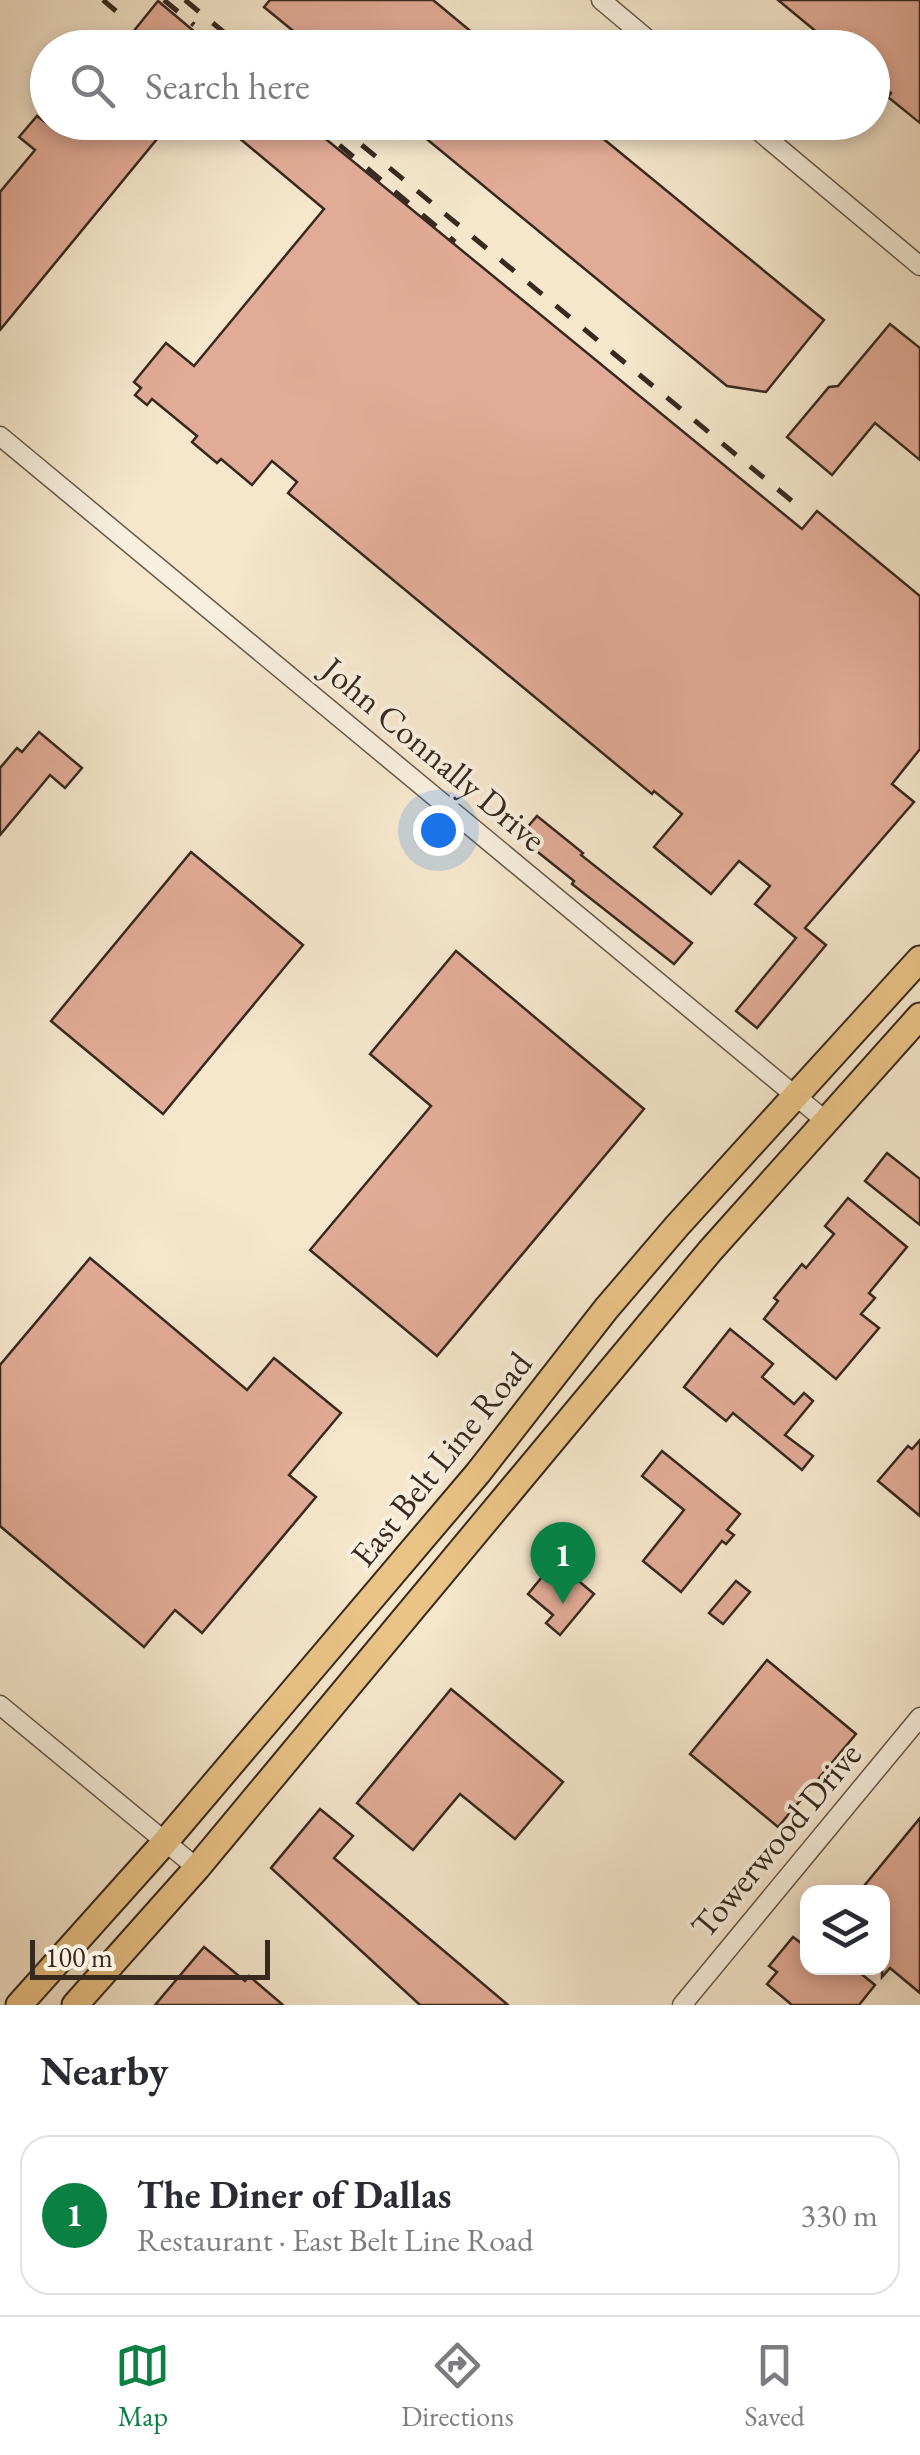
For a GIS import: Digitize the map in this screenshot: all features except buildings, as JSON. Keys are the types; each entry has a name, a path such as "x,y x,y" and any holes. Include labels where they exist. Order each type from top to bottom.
{"main road":[{"name":"East Belt Line Road","path":"18,2005 165,1842 478,1473 618,1295 920,960"},
{"name":"East Belt Line Road","path":"75,2005 197,1868 710,1251 920,1016"},
{"path":"478,1473 504,1496"}],"street":[{"path":"601,0 637,30"},
{"path":"770,140 920,266"},
{"name":"John Connally Drive","path":"0,436 827,1122"},
{"path":"0,1705 197,1868"},
{"name":"Towerwood Drive","path":"682,2005 920,1717"}],"railway":[{"path":"103,0 116,11"},
{"path":"164,0 194,25"},
{"path":"185,0 221,30"},
{"path":"333,140 455,242"},
{"path":"356,140 804,511"}],"place":[{"name":"The Diner of Dallas","path":"563,1604"}]}
